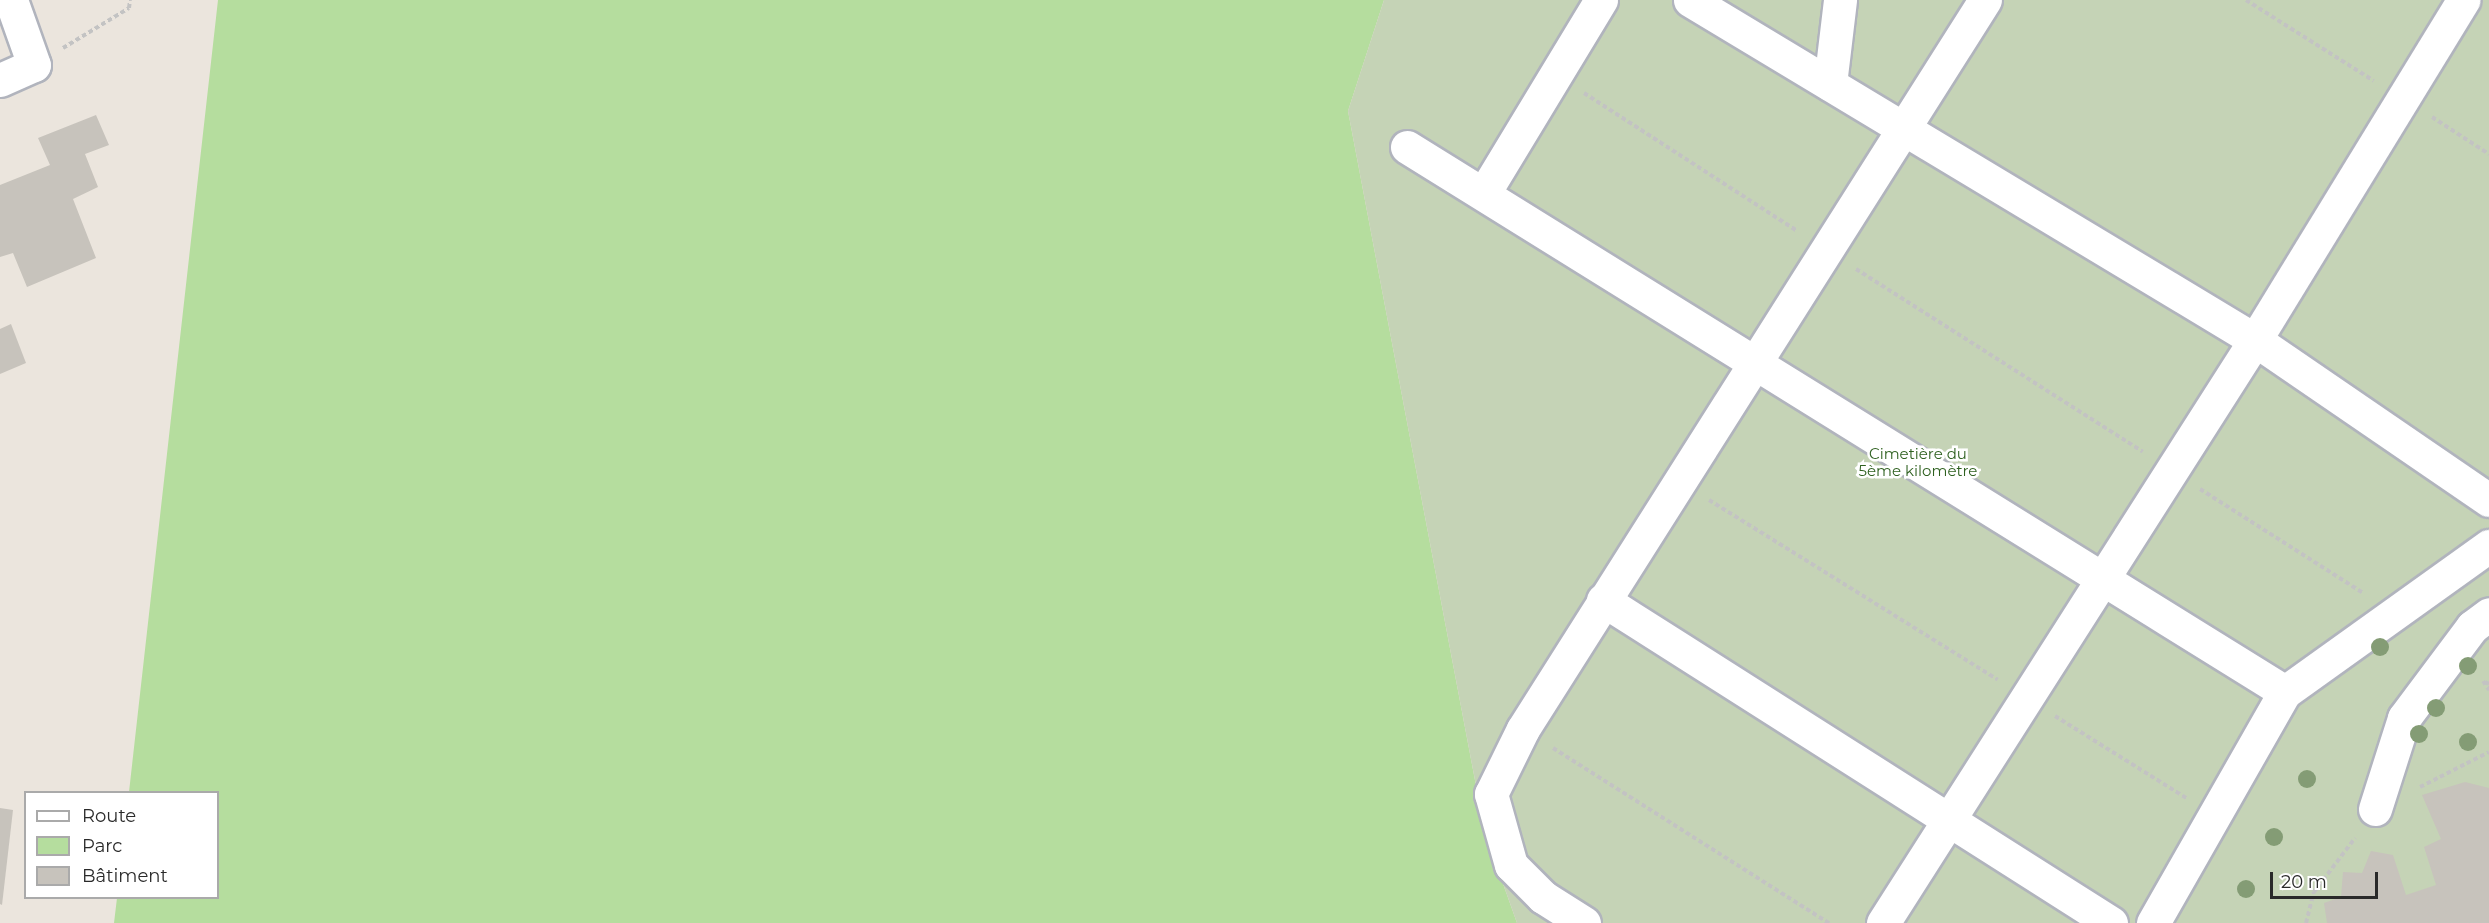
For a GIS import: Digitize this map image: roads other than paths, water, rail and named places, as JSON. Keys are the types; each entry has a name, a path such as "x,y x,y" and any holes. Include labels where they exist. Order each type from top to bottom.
{"street":[{"path":"0,80 34,65 11,0"},
{"path":"1484,193 1601,0"},
{"path":"1690,0 2255,340 2489,500"},
{"path":"1830,84 1840,0"},
{"path":"1584,923 1543,897 1511,865 1491,794 1523,729 1603,600 1756,365 1825,250 1905,129 1985,0"},
{"path":"1882,923 2170,469 2255,340 2463,0"},
{"path":"1407,147 2100,580 2285,692"},
{"path":"2153,923 2285,692 2489,546"},
{"path":"1603,600 1948,817 2111,923"},
{"path":"2375,809 2404,718 2472,627 2489,614"}],"park label":[{"name":"Cimetière du 5ème kilomètre","path":"1918,462"}]}
